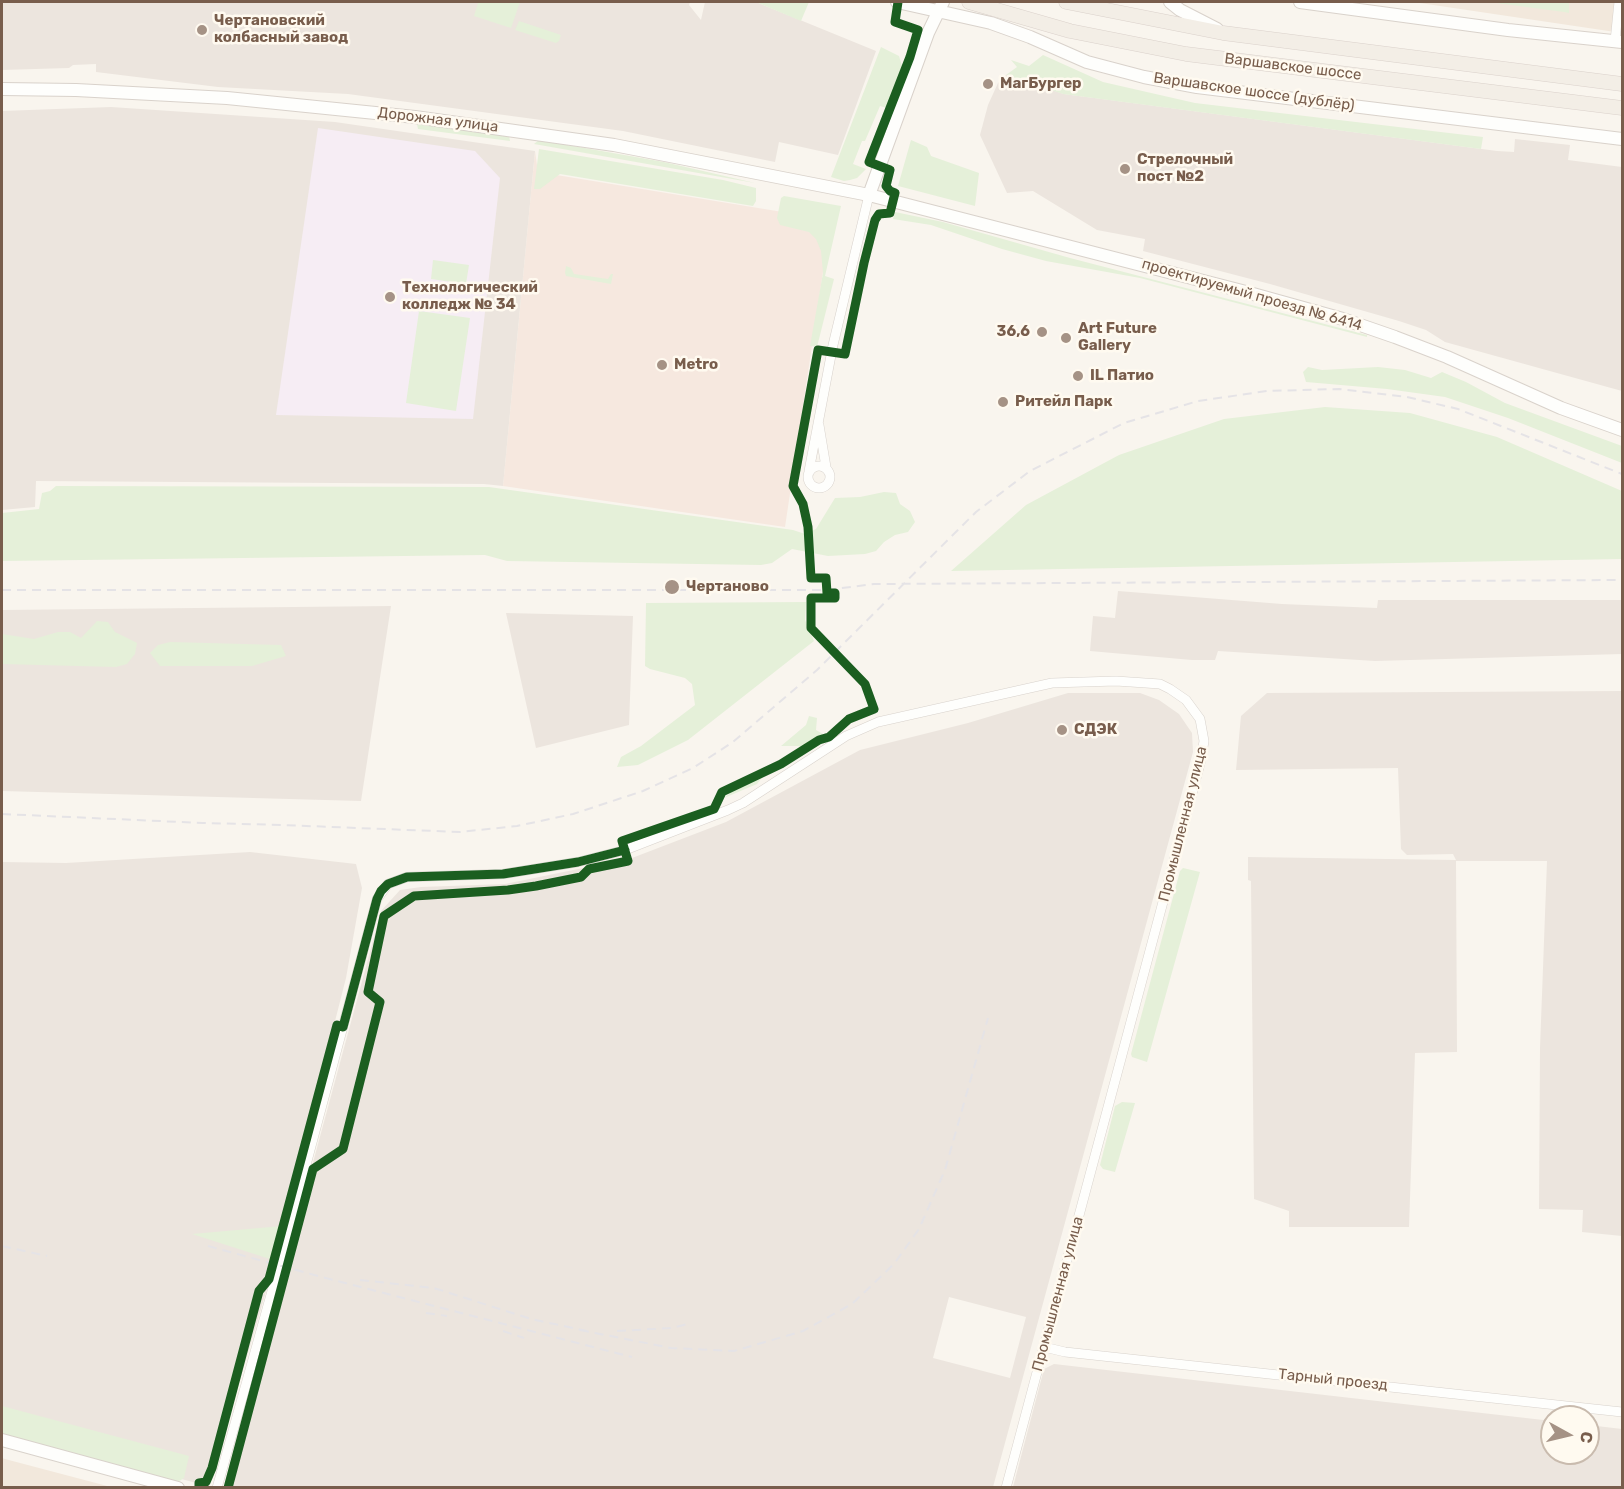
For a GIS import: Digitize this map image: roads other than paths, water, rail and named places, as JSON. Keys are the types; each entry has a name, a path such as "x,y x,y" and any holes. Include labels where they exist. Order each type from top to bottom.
{"main road":[{"name":"Варшавское шоссе (дублёр)","path":"897,2 941,6 1050,45 1087,62 1144,77 1197,87 1623,139"},
{"name":"Варшавское шоссе","path":"969,2 1070,31 1186,54 1623,108"},
{"name":"Варшавское шоссе","path":"1066,2 1223,33 1623,84"},
{"path":"1170,2 1180,10 1223,33"},
{"path":"1300,2 1508,30 1619,41"},
{"path":"869,195 928,33 941,6"},
{"name":"Дорожная улица","path":"2,89 76,90 216,98 415,117 621,146 869,195"},
{"name":"проектируемый проезд № 6414","path":"869,195 1224,286 1343,319 1395,337 1561,408 1623,430"},
{"path":"2,1440 177,1488"}],"street":[{"path":"1619,2 1619,41"},
{"path":"818,417 826,467 830,477 827,484 821,488 811,485 807,478 818,417 833,345 869,195"},
{"path":"809,471 814,466 826,467"},
{"name":"Промышленная улица","path":"217,1488 279,1266 376,899 388,884 407,877 503,874 578,862 625,850 728,810 846,735 878,722 1052,683 1142,682 1160,684 1179,694 1200,719 1204,741 1201,760 1006,1488"},
{"name":"Тарный проезд","path":"1044,1347 1060,1351 1623,1412"}],"railway":[{"path":"2,814 460,832 517,826 573,814 643,791 693,768 733,742 817,670 976,512 1030,471 1124,423 1198,401 1267,391 1339,389 1407,397 1458,409 1622,474"},
{"path":"2,590 827,590 874,584 1622,580"},
{"path":"580,1330 671,1348 734,1351 803,1331 852,1304 894,1264 919,1229 945,1170 988,1018"},
{"path":"2,1246 47,1256"},
{"path":"208,1246 632,1357"},
{"path":"360,1280 434,1288 531,1319 587,1331"},
{"path":"426,1313 447,1316"},
{"path":"617,1331 672,1328 691,1323"},
{"path":"503,1331 524,1338"}],"place":[{"name":"Чертановский колбасный завод","path":"202,30"},
{"name":"МагБургер","path":"988,84"},
{"name":"Стрелочный пост №2","path":"1125,169"},
{"name":"Технологический колледж № 34","path":"390,297"},
{"name":"36,6","path":"1042,332"},
{"name":"Art Future Gallery","path":"1066,338"},
{"name":"Metro","path":"662,365"},
{"name":"IL Патио","path":"1078,376"},
{"name":"Ритейл Парк","path":"1003,402"},
{"name":"Чертаново","path":"672,587"},
{"name":"СДЭК","path":"1062,730"}]}
